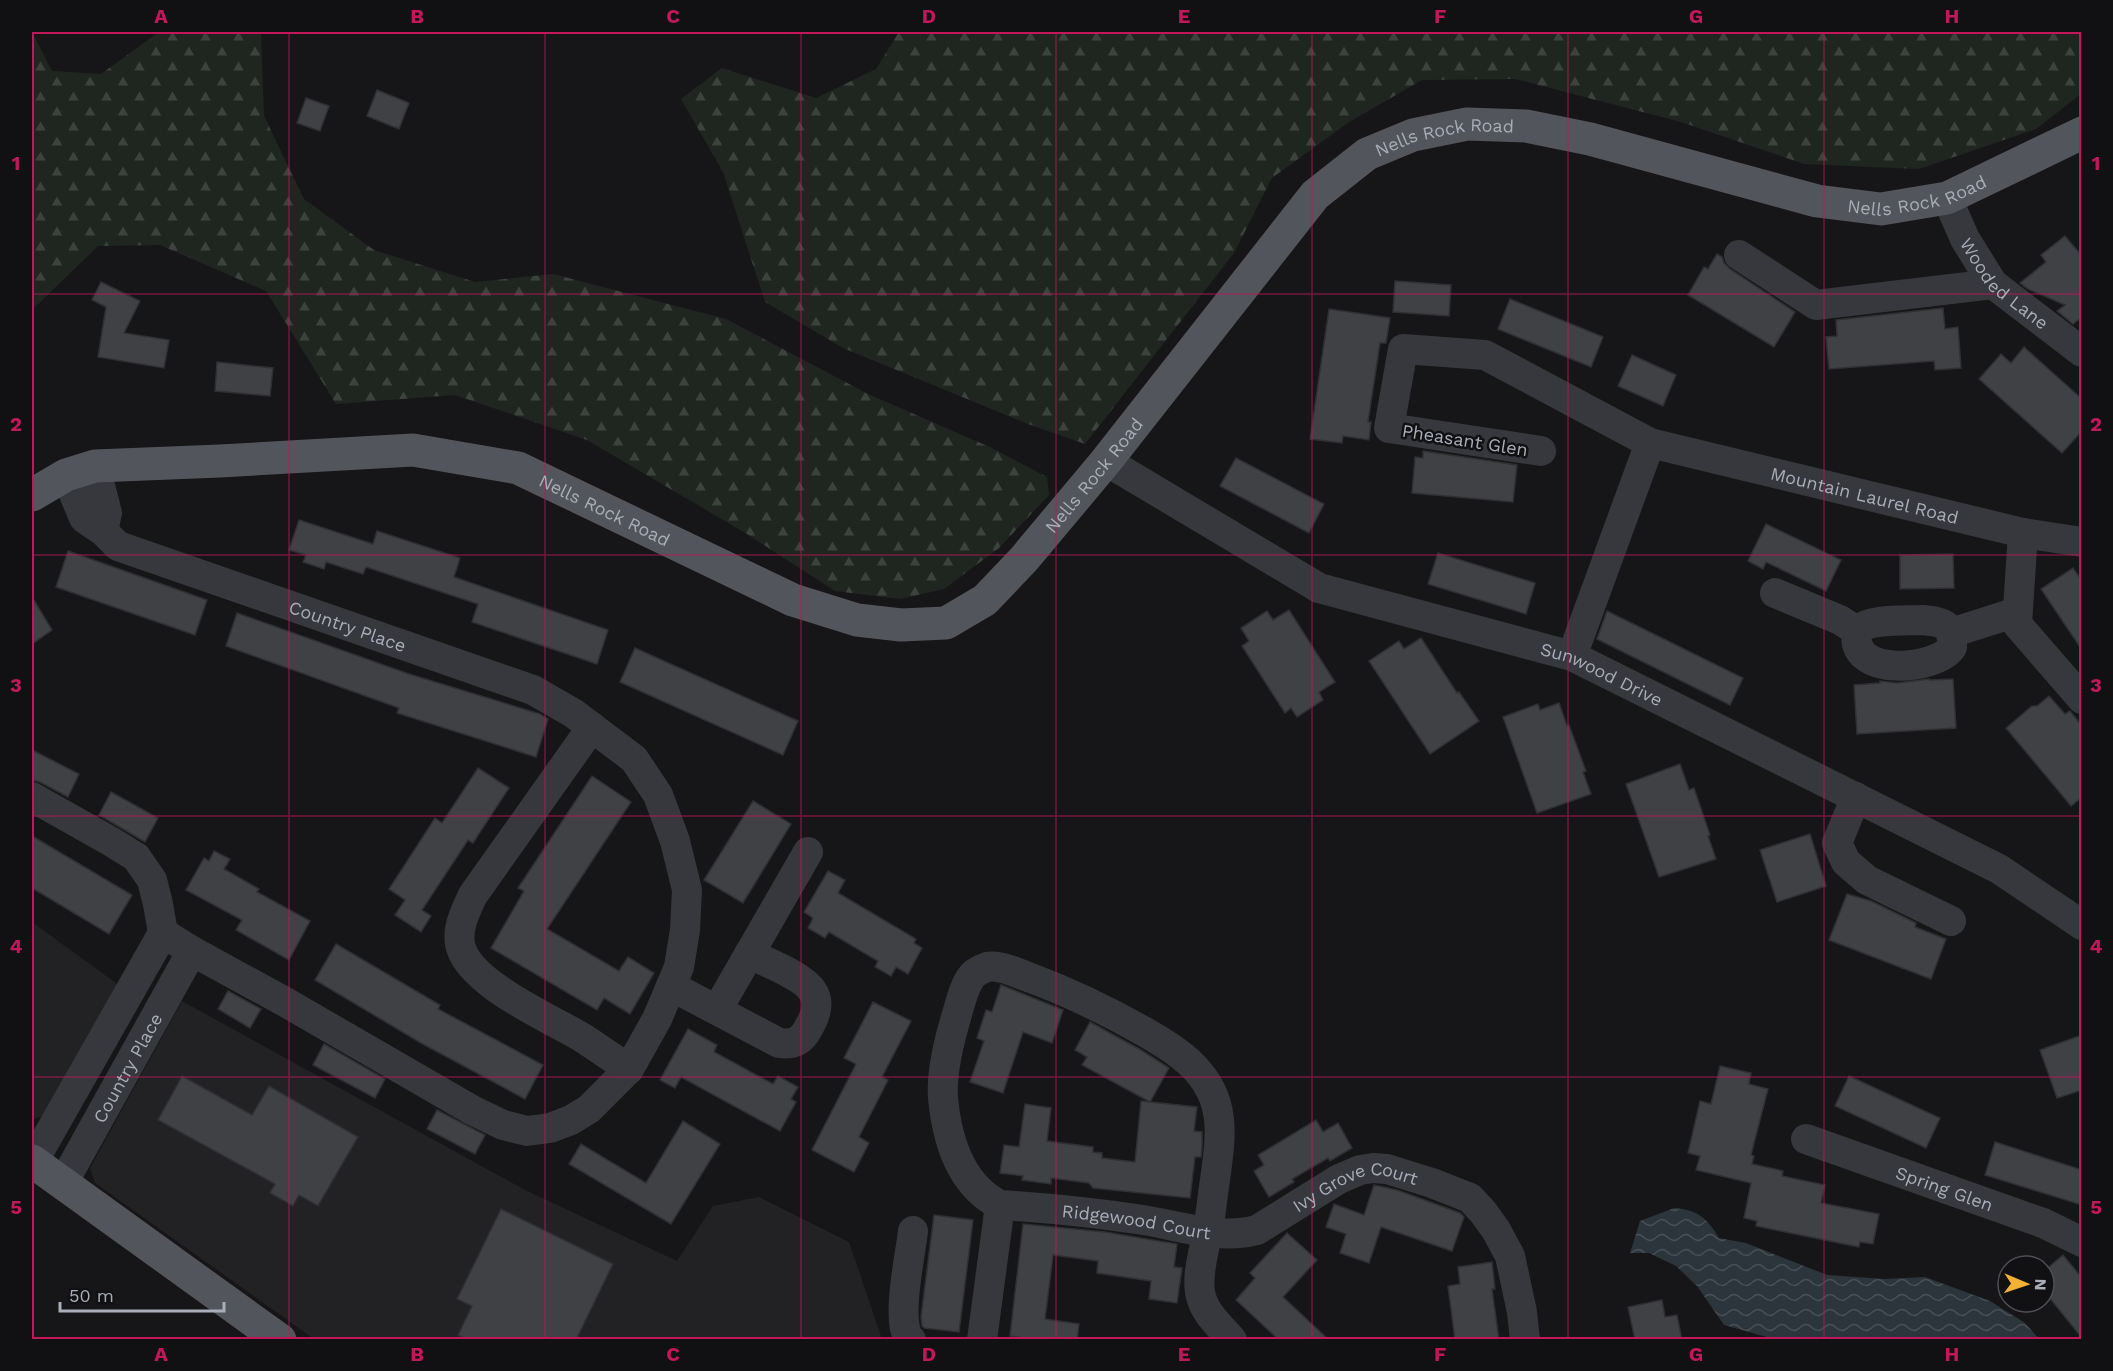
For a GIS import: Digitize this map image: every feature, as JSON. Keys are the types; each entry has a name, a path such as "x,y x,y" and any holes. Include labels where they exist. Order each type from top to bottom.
{"main road":[{"name":"Nells Rock Road","path":"32,495 80,471 413,450 518,468 794,600 857,620 901,625 946,623 984,600 1024,559 1106,461 1315,195 1366,154 1413,135 1467,124 1526,126 1590,139 1817,201 1881,209 1947,198 2082,133"},
{"path":"32,1161 280,1340"}],"street":[{"name":"Wooded Lane","path":"1947,198 1965,239 1993,284 2082,352"},
{"path":"1738,255 1816,304 1993,284"},
{"name":"Mountain Laurel Road","path":"1389,428 1403,349 1485,355 1650,443 2023,533 2082,542"},
{"name":"Pheasant Glen","path":"1389,428 1541,451"},
{"path":"1572,656 1650,443"},
{"name":"Sunwood Drive","path":"1106,461 1318,588 1572,656 1999,868 2082,925"},
{"name":"Country Place","path":"32,1161 110,1029 163,933 472,1110 503,1125 527,1131 550,1128 571,1120 589,1109 629,1069 657,1019 679,967 684,940 687,890 675,841 658,795 634,759 573,713 533,690 118,546 103,531 84,518 80,471"},
{"path":"2023,533 2017,624 2082,699"},
{"path":"1775,594 1840,620 1857,631"},
{"path":"1951,633 2017,612"},
{"path":"1923,620 1941,622 1948,627 1951,633 1952,647 1946,655 1928,661 1893,666 1873,663 1859,649 1856,641 1857,631 1866,624 1880,622 1923,620"},
{"path":"592,727 473,895 463,917 460,942 465,958 476,971 501,991 583,1038 629,1069"},
{"path":"32,797 110,840 135,857 152,880 163,933"},
{"path":"1856,797 1837,843 1846,862 1867,880 1951,921"},
{"path":"717,1010 808,852"},
{"name":"Country Place","path":"63,1183 192,951"},
{"path":"671,986 779,1043 791,1044 803,1037 817,1007 814,993 799,980 749,954"},
{"name":"Ridgewood Court","path":"988,967 1007,969 1076,996 1172,1048 1193,1066 1215,1098 1221,1122 1220,1147 1208,1232 1178,1225 1089,1212 1000,1205 988,1199 971,1181 960,1166 950,1140 943,1097 953,1026 964,992 974,974 988,967"},
{"path":"110,1029 138,1046"},
{"name":"Spring Glen","path":"1806,1139 2043,1223 2082,1242"},
{"name":"Ivy Grove Court","path":"1208,1232 1224,1235 1257,1230 1339,1179 1360,1170 1387,1169 1432,1183 1470,1198 1496,1230 1510,1257 1522,1312 1525,1340"},
{"path":"982,1340 1000,1205"},
{"path":"911,1340 903,1324 913,1231"},
{"path":"1208,1232 1202,1258 1200,1292 1206,1312 1232,1340"}],"shaded area":[{"path":"32,922 120,986 44,1116 32,1119"},
{"path":"182,1001 527,1191 677,1261 713,1206 759,1197 849,1242 882,1339 314,1339 95,1183 90,1168"}],"green space":[{"path":"32,32 52,71 101,74 159,32 261,32 264,116 304,199 374,250 475,282 553,274 726,319 868,394 992,448 1047,477 1049,495 999,548 944,589 900,599 835,591 747,534 587,440 455,395 336,404 266,291 160,245 98,246 32,310"},
{"path":"899,32 2081,32 2081,94 2036,129 1919,169 1804,164 1681,122 1515,79 1422,80 1349,122 1272,178 1234,253 1085,444 1028,424 843,348 765,302 723,172 681,99 722,68 816,98 876,69"}],"water":[{"path":"1674,1208 1701,1216 1719,1238 1746,1243 1827,1275 1884,1279 1925,1277 1990,1301 1996,1305 1996,1314 2011,1314 2025,1323 2039,1339 1774,1339 1724,1325 1697,1286 1676,1266 1649,1253 1630,1253 1640,1221"}],"building":[{"path":"377,90 409,103 399,129 367,116"},
{"path":"306,98 329,106 320,131 297,123"},
{"path":"2065,236 2082,256 2082,317 2073,324 2057,311 2065,305 2028,289 2020,283 2046,262 2041,255"},
{"path":"1717,254 1722,257 1730,269 1795,312 1774,347 1688,295 1704,267 1708,269"},
{"path":"1395,281 1451,285 1449,316 1393,312"},
{"path":"101,282 140,301 124,333 169,340 164,368 98,357 106,307 92,300"},
{"path":"1510,299 1603,337 1591,367 1498,329"},
{"path":"1943,308 1945,329 1958,327 1961,368 1935,370 1934,361 1829,369 1826,337 1837,336 1836,320"},
{"path":"1329,309 1390,318 1386,343 1380,343 1368,422 1371,422 1369,440 1343,436 1342,443 1310,439"},
{"path":"2024,347 2082,399 2082,431 2062,453 1979,379 2001,354 2011,363"},
{"path":"1632,355 1676,375 1663,406 1618,386"},
{"path":"217,362 273,368 270,396 215,391"},
{"path":"1423,451 1517,465 1513,502 1412,493 1415,457 1423,458"},
{"path":"1236,458 1324,504 1309,533 1220,486"},
{"path":"299,520 373,544 377,531 460,558 454,577 608,630 597,664 472,622 478,604 366,567 363,574 326,562 324,569 303,562 306,555 289,550"},
{"path":"1766,524 1841,560 1826,591 1766,562 1763,569 1748,561"},
{"path":"68,551 207,600 195,635 56,587"},
{"path":"1438,553 1535,583 1526,614 1428,584"},
{"path":"1953,554 1954,588 1900,589 1900,555"},
{"path":"2073,568 2082,581 2082,650 2041,589"},
{"path":"32,597 52,630 32,644"},
{"path":"1289,610 1335,682 1319,692 1323,700 1297,717 1291,708 1285,713 1242,646 1249,641 1241,628 1267,611 1273,620"},
{"path":"1607,611 1743,678 1730,705 1597,639"},
{"path":"237,613 409,674 540,714 548,719 536,757 397,713 399,708 226,646"},
{"path":"1421,638 1457,693 1459,692 1479,721 1430,754 1369,661 1399,641 1404,649"},
{"path":"635,648 798,721 783,755 620,682"},
{"path":"1953,679 1956,728 1857,734 1854,685 1880,683 1880,681 1897,683"},
{"path":"2049,696 2065,714 2070,711 2082,726 2082,797 2071,806 2006,728 2032,706 2037,706"},
{"path":"1559,703 1586,771 1583,772 1591,794 1537,813 1503,717 1538,704 1540,710"},
{"path":"32,750 79,774 68,797 32,780"},
{"path":"1680,764 1689,790 1694,788 1716,859 1659,877 1626,784"},
{"path":"478,768 509,788 473,843 468,840 422,910 431,916 421,932 395,915 405,900 389,889 435,818 442,823"},
{"path":"592,776 631,802 547,929 619,971 628,957 654,973 630,1014 604,998 597,1010 491,948 524,891 518,888"},
{"path":"111,792 158,818 145,842 99,815"},
{"path":"753,801 791,824 743,903 704,880"},
{"path":"1810,834 1826,886 1777,902 1760,850"},
{"path":"32,836 132,895 109,934 32,888"},
{"path":"214,851 230,859 224,869 259,889 257,892 310,921 289,960 236,930 242,920 186,890 204,858 209,861"},
{"path":"828,871 845,880 838,893 916,939 914,943 922,948 908,974 896,967 891,976 875,967 878,961 829,932 825,938 808,928 813,918 804,912"},
{"path":"1847,894 1871,901 1916,923 1915,927 1946,939 1931,979 1829,940"},
{"path":"336,944 440,1005 438,1009 543,1065 525,1099 421,1043 315,980"},
{"path":"1001,985 1063,1010 1052,1043 1023,1032 1003,1093 970,1082 984,1041 977,1038 986,1010 992,1012"},
{"path":"228,991 261,1009 250,1028 218,1009"},
{"path":"873,1002 911,1021 882,1077 888,1080 859,1137 869,1143 854,1172 812,1150 856,1064 844,1058"},
{"path":"1090,1022 1169,1068 1150,1102 1082,1065 1087,1057 1075,1050"},
{"path":"688,1029 717,1045 714,1052 773,1084 778,1076 798,1087 791,1099 796,1102 780,1131 681,1077 675,1088 660,1080"},
{"path":"2082,1035 2082,1090 2057,1098 2040,1050"},
{"path":"324,1044 385,1079 375,1098 313,1065"},
{"path":"1720,1066 1751,1073 1749,1084 1768,1089 1751,1155 1754,1156 1752,1164 1783,1171 1782,1176 1825,1185 1821,1203 1879,1214 1873,1244 1860,1242 1859,1247 1756,1226 1757,1221 1744,1218 1751,1183 1696,1170 1700,1156 1688,1153 1700,1101 1711,1104"},
{"path":"182,1076 252,1115 269,1086 358,1137 318,1206 299,1195 293,1206 270,1193 275,1184 158,1120"},
{"path":"1849,1076 1940,1118 1926,1148 1835,1106"},
{"path":"1141,1101 1197,1107 1194,1131 1202,1132 1202,1147 1201,1157 1195,1157 1190,1198 1093,1188 1089,1183 1051,1178 1051,1184 1022,1180 1023,1176 1000,1173 1004,1145 1019,1147 1025,1104 1051,1108 1047,1141 1093,1147 1093,1152 1102,1153 1102,1158 1135,1162"},
{"path":"437,1110 485,1135 475,1154 427,1129"},
{"path":"1316,1120 1323,1132 1338,1123 1352,1148 1330,1161 1328,1158 1292,1179 1294,1182 1269,1197 1254,1171 1264,1165 1258,1155"},
{"path":"683,1121 720,1144 671,1224 569,1164 581,1144 646,1183"},
{"path":"1995,1142 2082,1170 2082,1205 1985,1175"},
{"path":"1374,1185 1397,1190 1460,1213 1464,1217 1452,1251 1381,1227 1369,1263 1340,1253 1346,1234 1326,1227 1334,1204 1364,1215"},
{"path":"501,1209 613,1264 576,1340 467,1340 458,1335 472,1306 457,1299"},
{"path":"934,1215 973,1220 959,1332 922,1326 921,1317"},
{"path":"1023,1224 1105,1232 1177,1244 1174,1267 1182,1268 1177,1303 1149,1299 1151,1281 1097,1273 1098,1261 1053,1255 1045,1319 1079,1324 1077,1340 1035,1340 1010,1336"},
{"path":"1287,1233 1317,1260 1283,1297 1329,1340 1279,1340 1236,1300 1255,1278 1250,1273"},
{"path":"2063,1255 2082,1278 2082,1338 2056,1306 2056,1261"},
{"path":"1492,1262 1495,1289 1492,1289 1499,1340 1455,1340 1448,1286 1460,1284 1458,1267"},
{"path":"1662,1300 1665,1317 1677,1315 1682,1340 1635,1340 1628,1307"}]}
